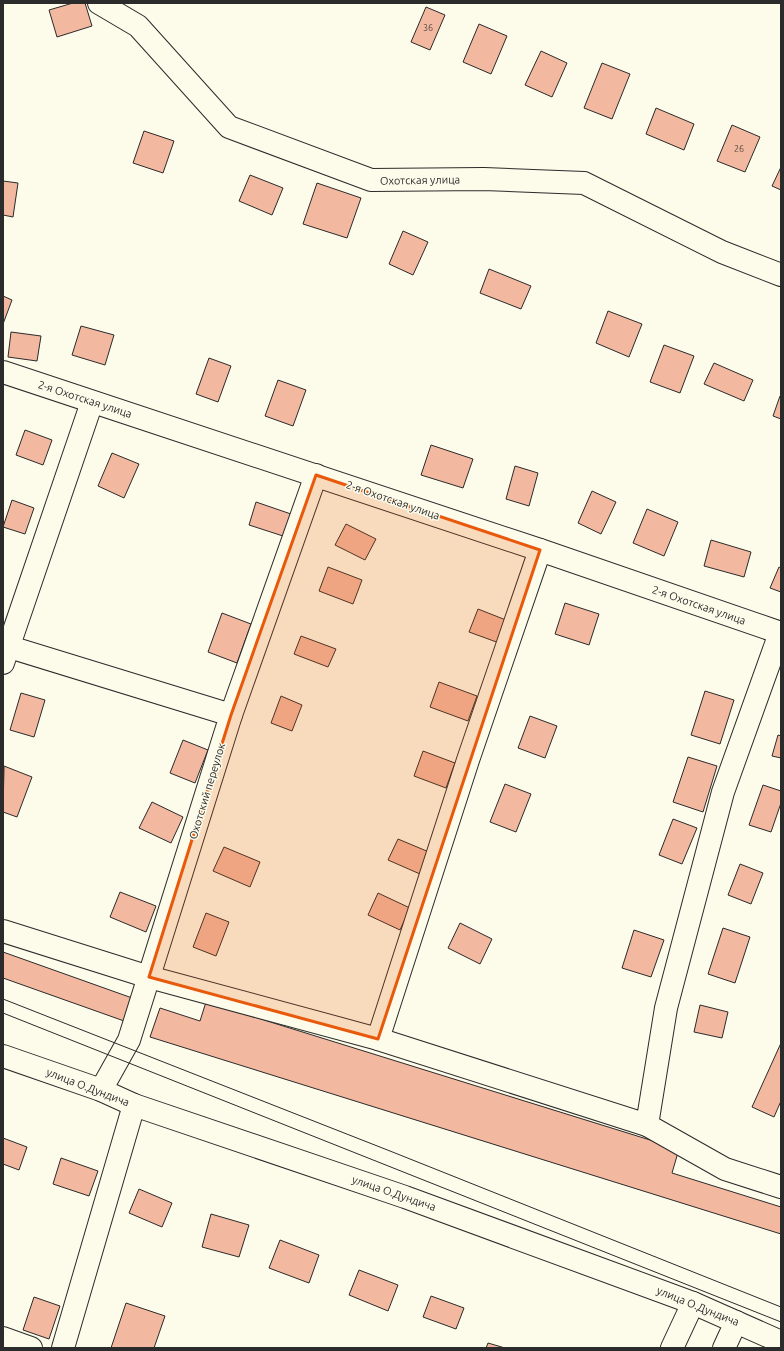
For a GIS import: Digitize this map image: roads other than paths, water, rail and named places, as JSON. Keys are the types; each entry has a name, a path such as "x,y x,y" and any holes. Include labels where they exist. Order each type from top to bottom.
{"street":[{"name":"Охотская улица","path":"99,3 138,26 229,127 372,180 484,179 584,183 722,252 781,275"},
{"name":"2-я Охотская улица","path":"3,372 316,474 781,633"},
{"path":"92,402 5,652 231,716"},
{"name":"Охотский переулок","path":"101,1090 129,1040 231,716 316,474"},
{"path":"378,1039 468,760 540,550"},
{"path":"647,1125 666,1008 723,792 781,633"},
{"path":"3,931 149,977 378,1039 647,1125 726,1169 781,1187"},
{"name":"улица О.Дундича","path":"3,1056 101,1090 134,1105 405,1197 693,1303 781,1342"},
{"path":"63,1348 134,1105"},
{"path":"672,1348 693,1303"},
{"path":"724,1348 736,1322"},
{"path":"3,1338 31,1348"}],"tram line":[{"path":"3,999 781,1307"},
{"path":"3,1013 781,1322"}]}
